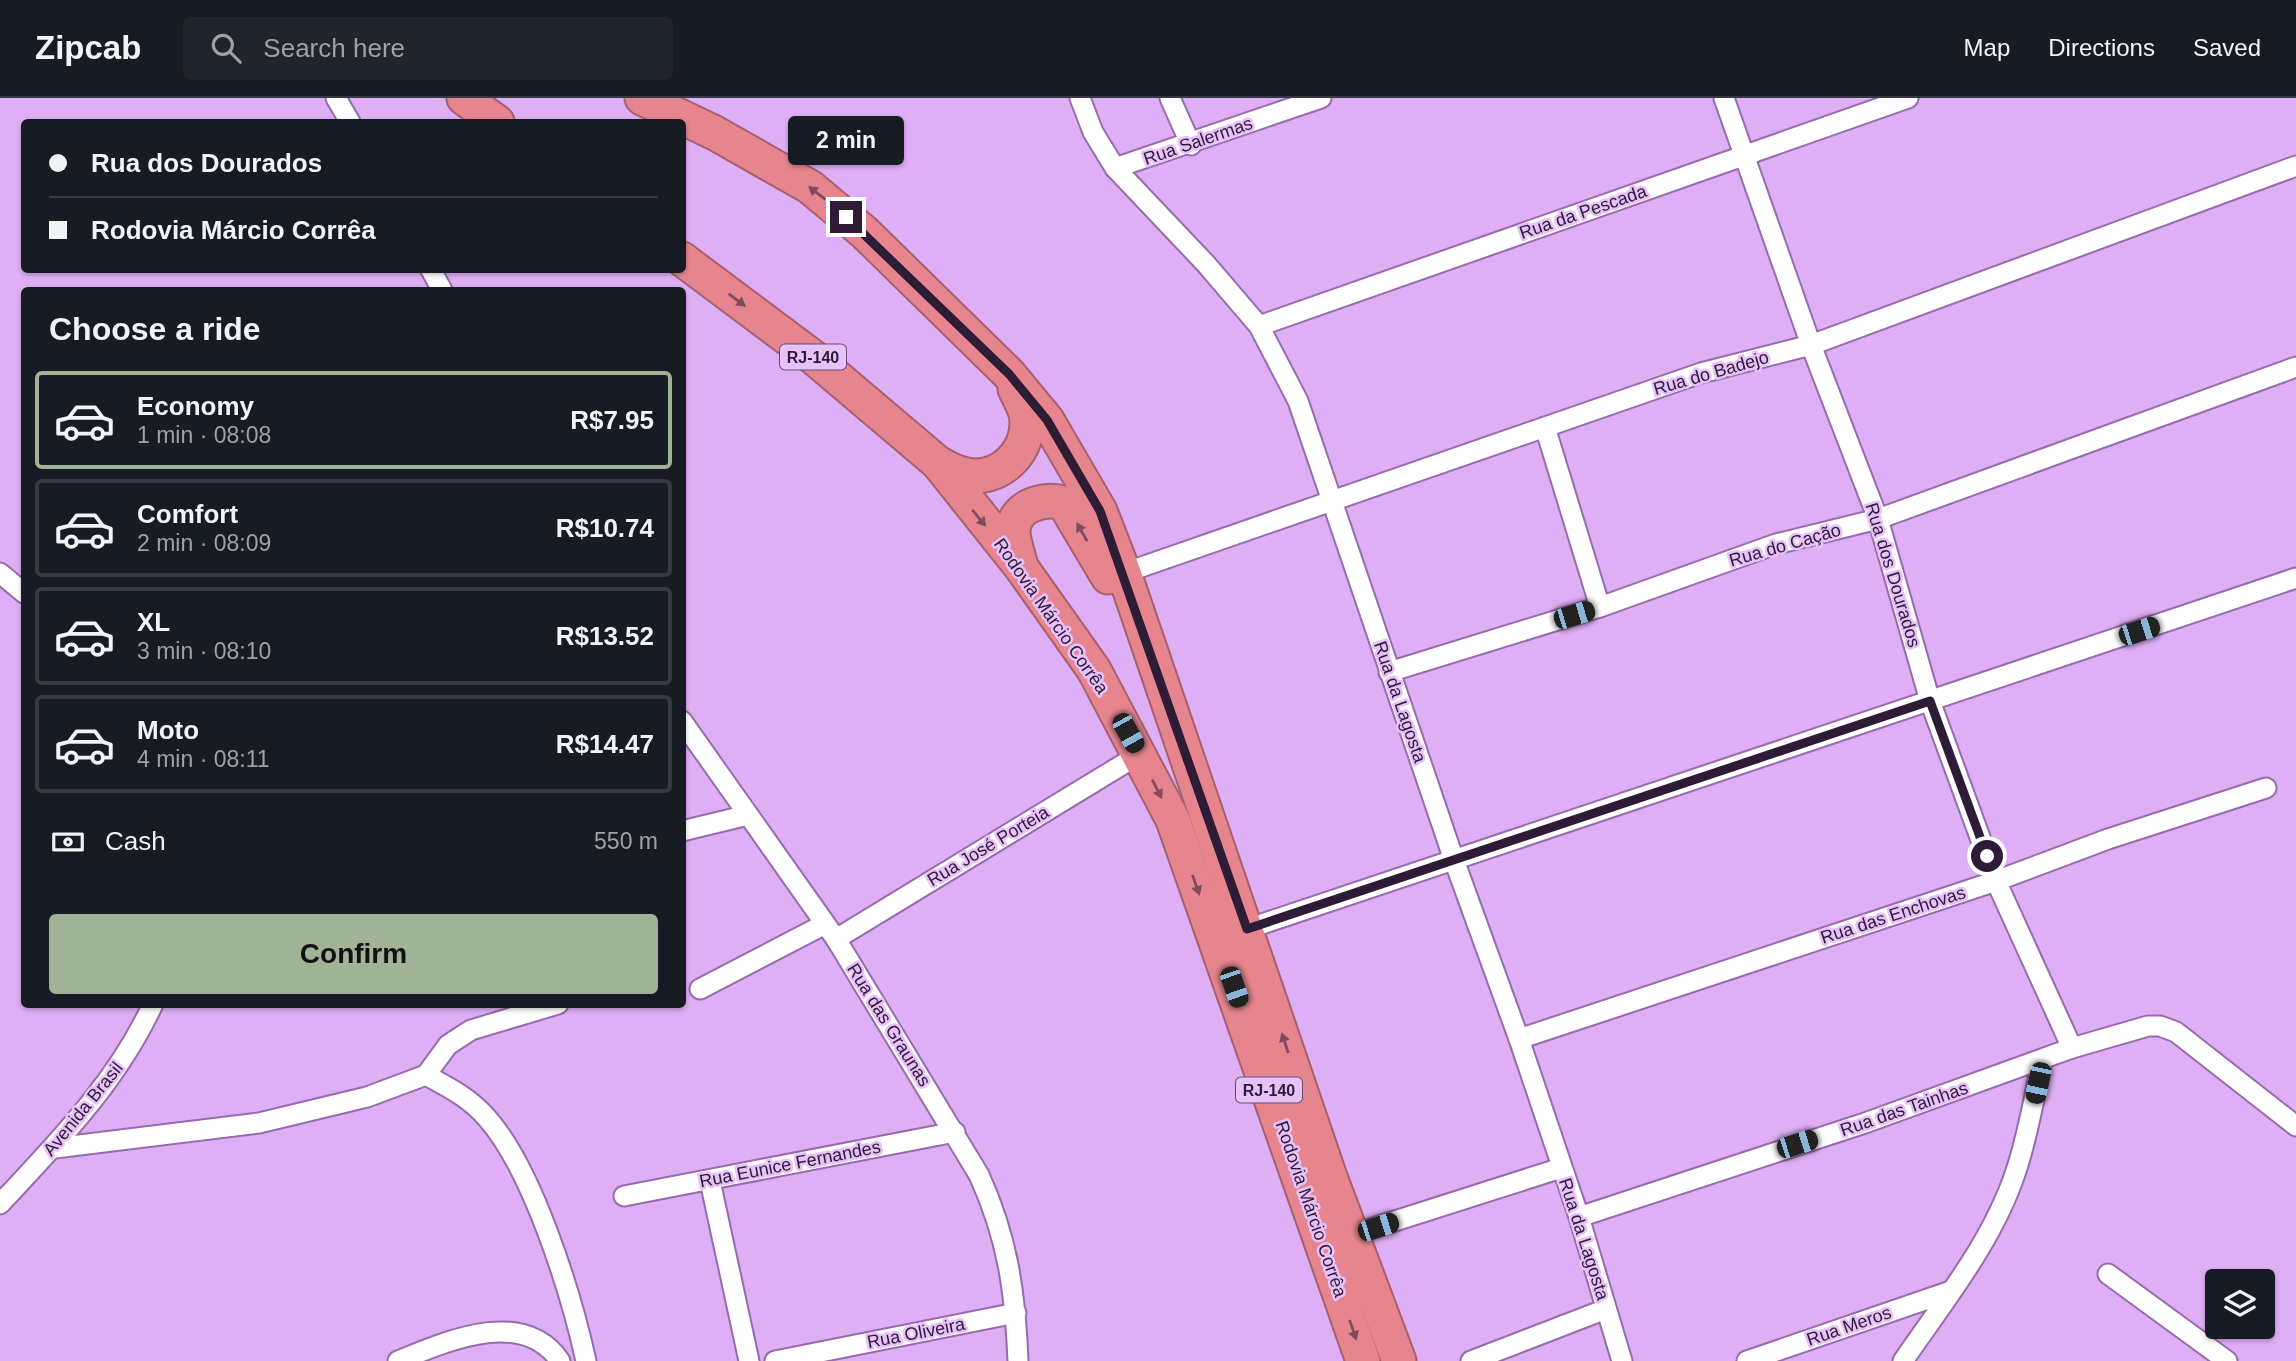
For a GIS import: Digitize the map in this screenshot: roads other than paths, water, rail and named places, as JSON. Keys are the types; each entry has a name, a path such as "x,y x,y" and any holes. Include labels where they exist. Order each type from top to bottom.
{"highway":[{"path":"464,98 493,119"},
{"name":"Rodovia Márcio Corrêa","path":"642,98 686,119"},
{"name":"Rodovia Márcio Corrêa","path":"686,119 810,187 864,232 1009,374 1047,420 1100,511 1136,607 1352,1235 1399,1361"},
{"name":"Rodovia Márcio Corrêa","path":"686,262 813,357 938,464 1021,567 1094,670 1140,754 1178,833 1363,1361"},
{"path":"938,464 965,475 985,475 1004,468 1019,453 1026,434 1026,414 1009,374"},
{"path":"1021,567 1013,531 1017,518 1031,505 1049,499 1064,503 1105,573 1136,607"}],"street":[{"path":"336,98 347,119"},
{"name":"Rua da Lagosta","path":"1080,98 1093,132 1115,169 1206,264 1259,326 1298,401 1454,860 1519,1039 1579,1217 1622,1361"},
{"path":"1170,98 1191,145"},
{"name":"Rua Salermas","path":"1115,169 1321,98"},
{"name":"Rua dos Dourados","path":"1724,98 1742,156 1811,345 1878,519 1930,701 1996,881 2072,1048"},
{"name":"Rua da Pescada","path":"1259,326 1908,98"},
{"name":"Rua do Badejo","path":"1124,573 1701,373 1811,345 2296,166"},
{"name":"Rua do Cação","path":"1389,672 1600,607 1776,544 1878,519 2296,367"},
{"path":"1545,427 1573,528 1600,607"},
{"path":"0,573 21,590"},
{"path":"1247,929 2296,578"},
{"name":"Rua das Graunas","path":"686,727 830,932 955,1132 996,1213 1013,1277 1018,1361"},
{"name":"Rua José Porteia","path":"700,989 830,932 1140,754"},
{"name":"Rua das Enchovas","path":"1519,1039 1996,881 2108,839 2266,788"},
{"path":"686,830 747,815"},
{"name":"Avenida Brasil","path":"0,1203 55,1148 121,1063 151,1008"},
{"path":"55,1148 259,1123 367,1097 426,1075 448,1045 460,1035 488,1024 550,1008"},
{"name":"Rua das Tainhas","path":"1579,1217 2042,1061 2072,1048 2148,1026 2160,1026 2176,1032 2296,1126"},
{"path":"1903,1361 1984,1240 2015,1173 2042,1061"},
{"path":"426,1075 460,1094 486,1118 503,1139 556,1257 586,1361"},
{"name":"Rua Eunice Fernandes","path":"624,1196 955,1132"},
{"path":"1352,1235 1562,1168"},
{"path":"710,1181 749,1361"},
{"path":"2108,1274 2227,1361"},
{"name":"Rua Meros","path":"1747,1361 1951,1291"},
{"path":"1471,1361 1606,1308"},
{"name":"Rua Oliveira","path":"775,1361 1016,1313"},
{"path":"398,1361 433,1346 493,1332 516,1331 545,1342 560,1361"}]}
